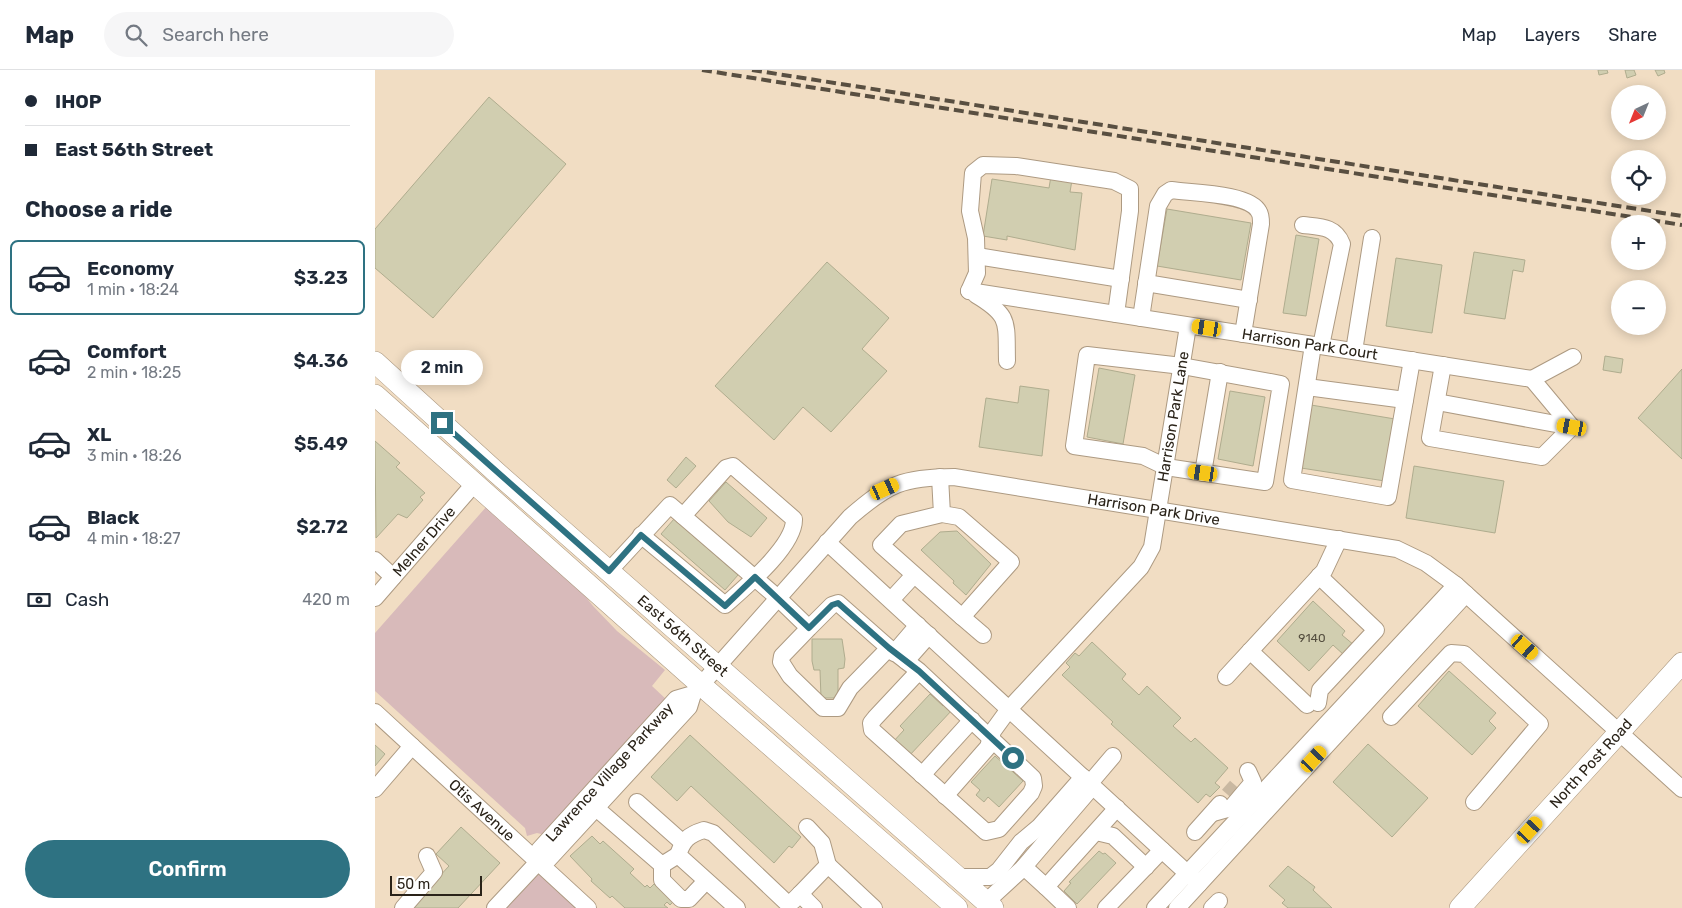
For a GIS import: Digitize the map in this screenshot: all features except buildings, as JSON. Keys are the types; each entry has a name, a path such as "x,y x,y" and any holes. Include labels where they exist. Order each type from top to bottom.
{"main road":[{"name":"East 56th Street","path":"375,362 603,566 704,681 958,877 989,905"},
{"name":"East 56th Street","path":"375,395 474,484 704,681 899,858 957,908"},
{"path":"474,484 485,479 492,482 533,516 603,566"},
{"name":"North Post Road","path":"1460,908 1682,663"},
{"path":"899,858 913,859 929,868 973,904 989,905"}],"street":[{"path":"1007,361 1007,330 1002,313 969,291 977,273 976,238 970,211 973,173 983,165 1016,166 1114,181 1130,189 1116,314"},
{"path":"1141,318 1158,206 1165,194 1171,190 1241,199 1254,206 1260,213 1261,224 1243,334"},
{"path":"1303,224 1328,228 1339,236 1342,244 1307,387 1292,480 1388,497 1412,360"},
{"path":"1354,351 1372,238"},
{"path":"977,256 1122,271"},
{"path":"1146,283 1249,300"},
{"name":"Harrison Park Court","path":"969,291 1532,379"},
{"name":"Harrison Park Lane","path":"945,796 988,747 990,737 1009,709 1141,567 1153,547 1188,326"},
{"path":"1087,356 1182,366 1219,372 1281,384 1265,482 1166,467 1143,456 1074,446 1087,356"},
{"path":"1572,427 1532,379 1573,357"},
{"path":"1443,365 1431,438 1542,457 1572,427"},
{"path":"1203,473 1219,372"},
{"path":"1307,387 1405,400"},
{"path":"1437,402 1572,427"},
{"path":"641,535 725,606 755,577 788,540 794,528 793,519 733,466 726,468 683,516"},
{"path":"940,477 942,514"},
{"name":"Harrison Park Drive","path":"704,681 827,542 875,494 906,480 954,477 1397,548 1426,563 1461,590 1682,789"},
{"name":"Melner Drive","path":"375,598 474,484"},
{"path":"603,566 641,535 670,505 755,577 809,628"},
{"path":"962,617 1011,562 959,517 942,514 901,524 881,545 962,617 983,635"},
{"path":"1227,677 1324,571 1339,539"},
{"path":"827,542 1199,884"},
{"path":"375,560 393,577"},
{"path":"891,600 914,574"},
{"path":"1250,651 1313,704 1320,690 1376,630 1319,576"},
{"path":"1155,908 1187,872 1461,590"},
{"path":"1177,908 1461,590"},
{"path":"902,658 850,688 838,708 830,710 823,708 790,676 781,662 782,656 809,628 832,605 838,603 902,658 972,720 1033,778 1035,786 1031,792 999,829 993,832 986,832 872,730 871,723 902,658 924,630"},
{"path":"1391,717 1451,653 1464,654 1541,724 1474,802"},
{"name":"Lawrence Village Parkway","path":"495,908 538,862 548,860 689,707 704,681"},
{"name":"Lawrence Village Parkway","path":"538,862 539,850 676,699 704,681"},
{"name":"Otis Avenue","path":"375,712 588,908"},
{"path":"922,776 972,720"},
{"path":"375,789 413,746"},
{"path":"989,905 1024,867 1089,782 1113,756"},
{"path":"1195,832 1252,768 1253,782 1231,808 1213,813"},
{"path":"958,877 990,877 999,870 1021,842 1089,782"},
{"path":"637,802 706,881 733,907"},
{"path":"596,808 662,865"},
{"path":"1046,887 1117,808"},
{"path":"807,827 822,843 828,865 874,908"},
{"path":"706,881 689,899 681,898 662,880 662,865 680,849 689,835 704,830 713,834 792,902 814,908"},
{"path":"1096,832 1113,836 1145,867"},
{"path":"1107,908 1162,850"},
{"path":"403,908 434,872 427,856"},
{"path":"792,902 828,865"},
{"path":"1024,867 1069,908"}],"shaded area":[{"path":"487,506 569,576 593,606 617,631 665,670 652,686 668,701 545,835 537,833 527,836 525,828 375,691 375,633"},
{"path":"538,862 588,908 495,908"}],"tunnel":[{"path":"1228,795 1236,786"}],"railway":[{"path":"702,70 1682,225"},
{"path":"752,70 1682,216"}],"route":[{"path":"442,423 609,571 641,535 725,606 755,577 809,628 832,605 838,603 889,648 919,671 1013,758"}]}
